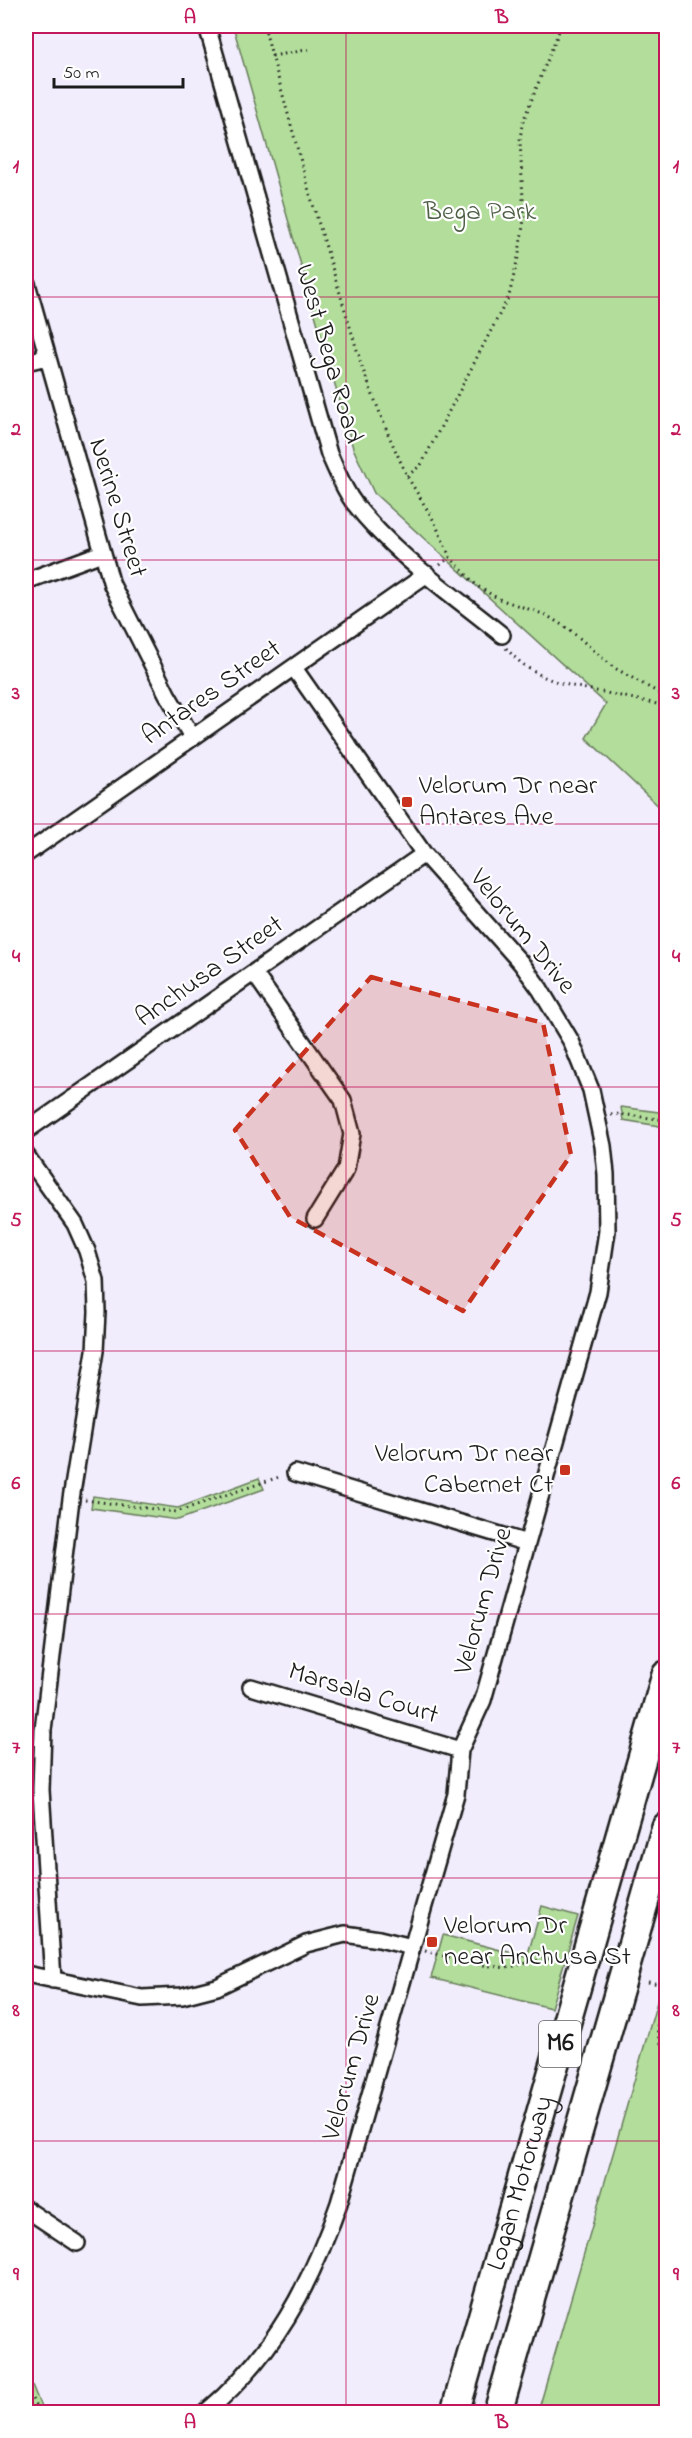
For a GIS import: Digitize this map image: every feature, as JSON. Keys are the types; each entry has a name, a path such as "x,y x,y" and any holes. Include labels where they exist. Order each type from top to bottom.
{"highway":[{"name":"Logan Motorway","path":"455,2412 666,1675"},
{"name":"Logan Motorway","path":"498,2412 666,1827"}],"street":[{"name":"West Bega Road","path":"207,26 329,454 342,483 353,502 393,544 502,635"},
{"name":"Nerine Street","path":"26,280 112,585 121,606 192,737"},
{"path":"26,362 47,357"},
{"path":"26,581 102,553"},
{"name":"Antares Street","path":"26,854 427,574"},
{"name":"Velorum Drive","path":"206,2412 224,2397 262,2356 294,2308 317,2263 339,2203 456,1794 460,1750 483,1700 598,1292 604,1260 608,1203 598,1118 591,1089 571,1041 540,989 521,963 424,854 294,668"},
{"name":"Anchusa Street","path":"26,1131 424,854"},
{"path":"254,973 343,1100 352,1134 346,1168 315,1219"},
{"path":"26,1155 75,1224 87,1251 96,1281 95,1351 71,1499 43,1730 41,1790 53,1980"},
{"path":"295,1473 527,1543"},
{"name":"Marsala Court","path":"251,1688 460,1750"},
{"path":"26,1974 142,1998 182,1996 217,1987 306,1944 345,1934 412,1947"},
{"path":"26,2209 77,2243"}],"path":[{"path":"264,26 363,369 407,476 434,521 450,557 477,586 499,599 546,615 570,630 613,667 666,698"},
{"path":"407,476 421,465 509,297 524,219 520,140 522,124 561,26"},
{"path":"272,56 312,49"},
{"path":"502,635 504,645 516,659 534,672 560,684 666,706"},
{"path":"598,1118 621,1114 666,1120"},
{"path":"71,1499 176,1512 276,1477 295,1473"},
{"path":"412,1947 476,1964 506,1968 543,1959 565,1959"},
{"path":"648,1982 666,1985"},
{"path":"666,1996 658,2017 658,2039 666,2052"},
{"path":"26,2389 38,2412"}],"highlighted area":[{"path":"371,977 543,1023 571,1155 463,1311 290,1217 235,1130"}],"green space":[{"name":"Bega Park","path":"233,26 666,26 666,813 586,738 606,704 374,493 353,448"},
{"path":"621,1107 666,1113 666,1127 623,1120"},
{"path":"259,1478 264,1489 178,1520 91,1508 93,1496 178,1508"},
{"path":"542,1906 578,1916 551,2008 431,1978 443,1935 527,1957"},
{"path":"666,1971 666,2412 538,2412"},
{"path":"26,2380 32,2385 43,2412 33,2412 26,2394"}],"place":[{"name":"Velorum Dr near Antares Ave","path":"407,802"},
{"name":"Velorum Dr near Cabernet Ct","path":"565,1470"},
{"name":"Velorum Dr near Anchusa St","path":"432,1942"}]}
